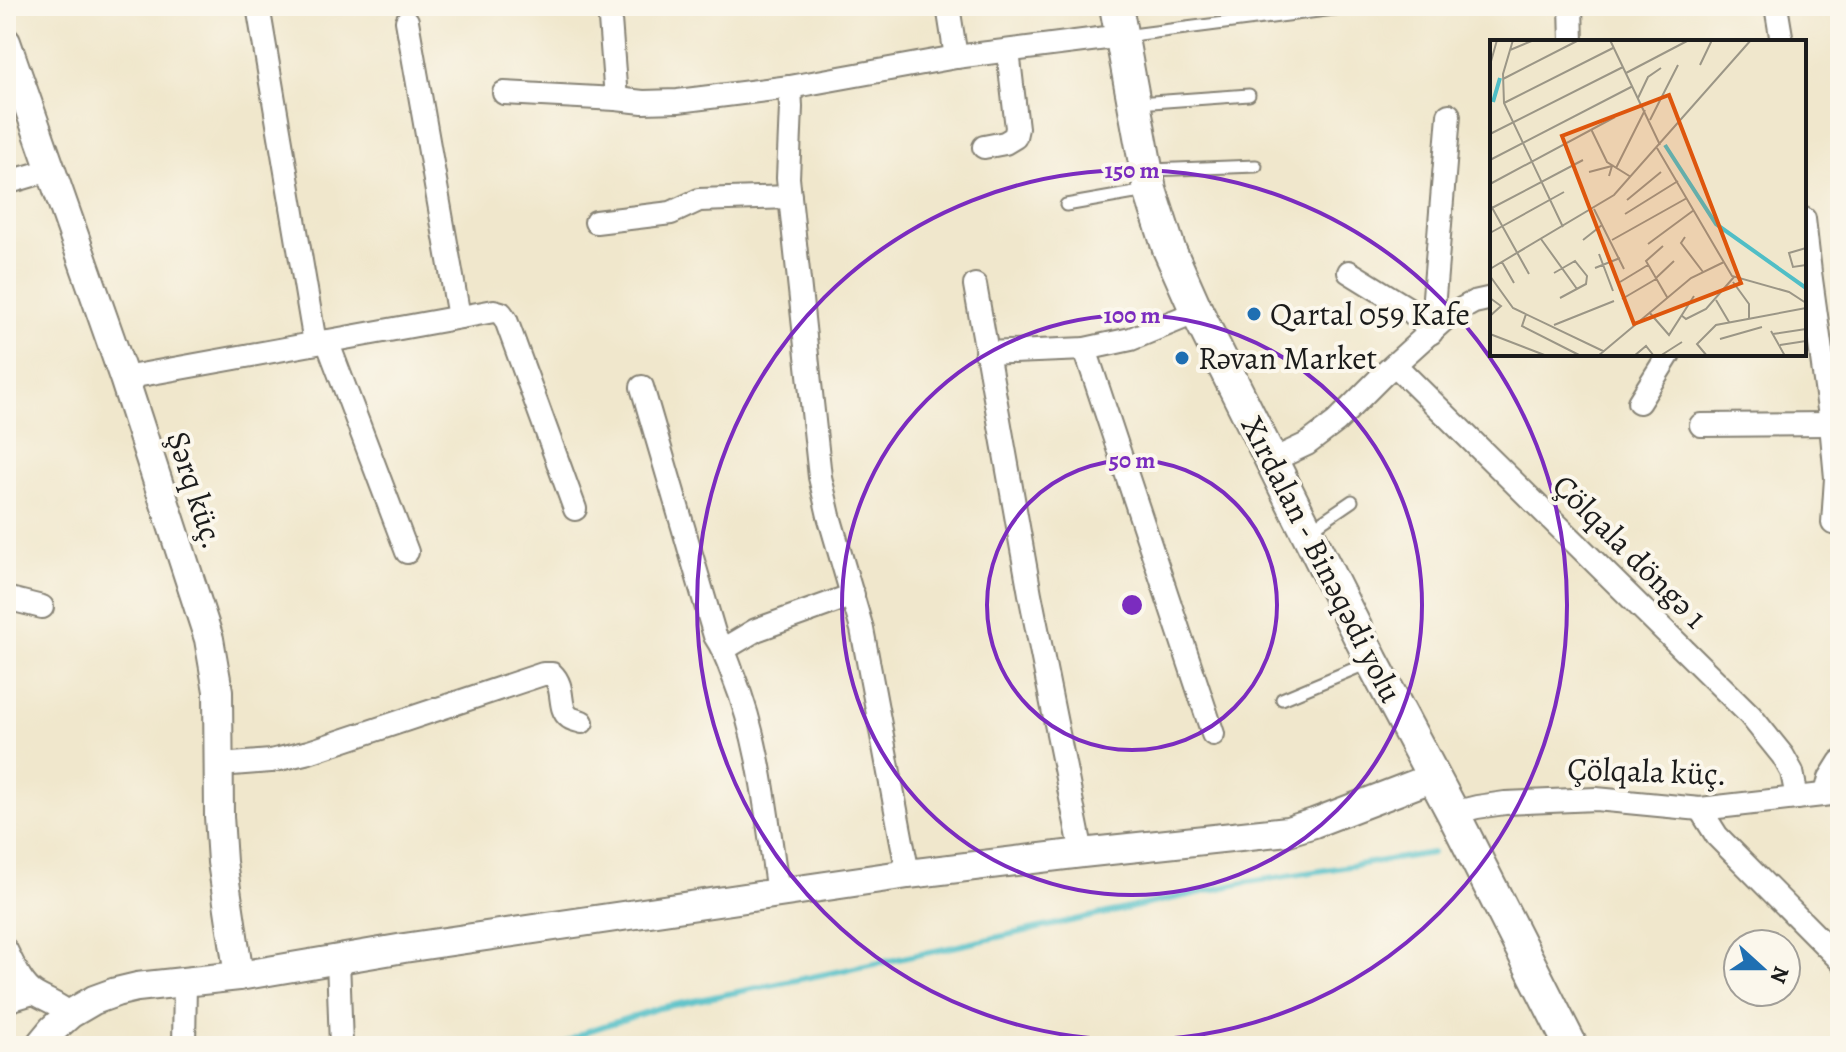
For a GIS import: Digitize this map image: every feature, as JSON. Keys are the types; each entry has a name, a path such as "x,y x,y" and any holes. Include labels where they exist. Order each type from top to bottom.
{"main road":[{"name":"Xırdalan - Binəqədi yolu","path":"1119,21 1148,180 1169,249 1197,312 1372,661 1571,1046"}],"street":[{"path":"258,6 321,342 407,552"},
{"path":"609,6 616,99"},
{"path":"948,6 956,57"},
{"path":"1571,6 1572,40"},
{"path":"1776,6 1782,40"},
{"path":"407,21 459,317"},
{"path":"504,93 643,102 678,101 790,87 956,57 1008,51 1119,21"},
{"name":"Şərq küç.","path":"6,42 124,378 209,639 218,691 222,862 239,976"},
{"path":"984,147 1005,143 1015,137 1017,128 1008,51"},
{"path":"790,87 787,162 820,477 862,629 908,874"},
{"path":"1431,333 1449,115"},
{"path":"6,183 50,170"},
{"path":"596,222 671,213 699,200 790,197"},
{"path":"1349,272 1409,309 1431,333"},
{"path":"1807,272 1831,424 1836,478 1833,523"},
{"path":"975,285 1030,594 1082,853"},
{"path":"1273,460 1307,444 1336,422 1447,317 1474,302 1490,298"},
{"path":"124,378 459,317 494,311 501,313 575,509"},
{"path":"986,353 1085,349 1131,339 1197,312"},
{"path":"1085,349 1213,734"},
{"path":"1639,402 1668,356"},
{"name":"Çölqala döngə 1","path":"1395,365 1750,715 1783,756 1792,772 1797,798"},
{"path":"642,387 715,636 724,649 750,723 778,893"},
{"path":"1701,425 1831,424"},
{"path":"724,649 756,630 853,595"},
{"path":"6,598 42,607"},
{"path":"219,765 271,761 309,752 543,674 552,674 560,681 563,709 568,717 582,722"},
{"path":"1833,794 1830,778 1840,762"},
{"path":"39,1046 70,1014 94,1000 137,987 239,976 908,874 1288,831 1434,777"},
{"name":"Çölqala küç.","path":"1453,813 1505,803 1596,799 1700,809 1833,794"},
{"path":"1700,809 1717,836 1840,960"},
{"path":"6,950 33,993 57,1003 70,1014"},
{"path":"338,959 341,1046"},
{"path":"184,1046 185,982"},
{"path":"6,1001 33,993"}],"lane":[{"path":"1119,21 1357,6"},
{"path":"1134,104 1249,95"},
{"path":"1066,205 1148,180 1256,166"},
{"path":"1308,531 1352,501"},
{"path":"1282,699 1372,661"}],"waterway":[{"path":"560,1046 588,1031 659,1008 1243,883 1432,853"}],"place":[{"name":"Qartal 059 Kafe","path":"1254,314"},
{"name":"Rəvan Market","path":"1182,358"}]}
